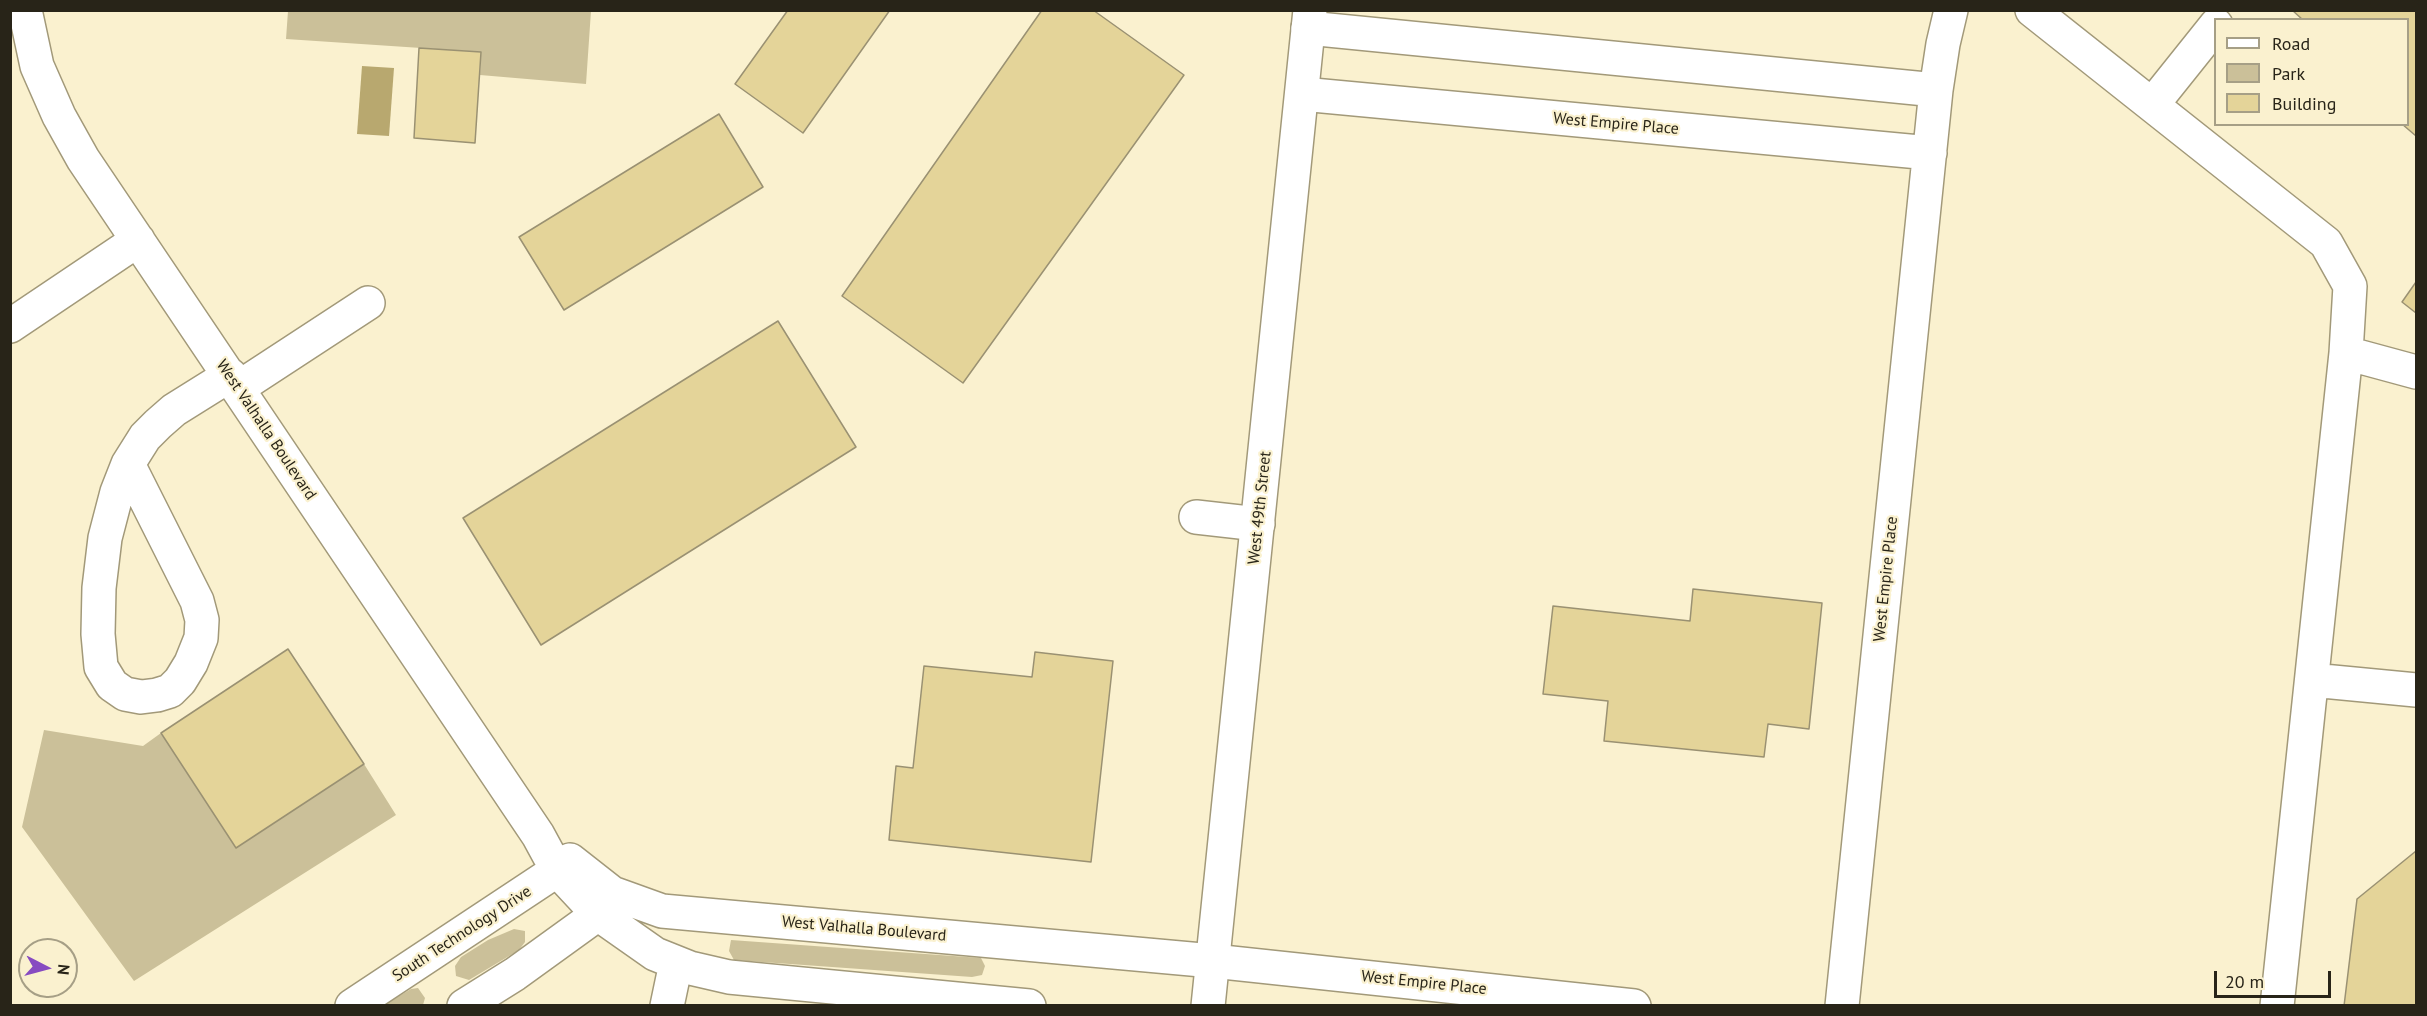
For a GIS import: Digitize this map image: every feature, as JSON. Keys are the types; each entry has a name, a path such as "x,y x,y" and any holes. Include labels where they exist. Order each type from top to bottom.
{"street":[{"name":"West Valhalla Boulevard","path":"25,10 38,66 59,116 83,159 538,835 564,866 605,903 655,954 690,968 729,977 1029,1005"},
{"name":"West Empire Place","path":"1842,1005 1936,90 1951,10"},
{"path":"2032,10 2326,243 2350,286 2346,353 2277,1005"},
{"path":"1309,20 1936,90"},
{"name":"West 49th Street","path":"1208,1005 1309,20"},
{"path":"2152,105 2214,28"},
{"name":"West Empire Place","path":"1302,94 1930,153"},
{"path":"10,326 138,240"},
{"path":"128,464 193,592 202,620 201,638 191,663 180,681 170,691 141,698 125,694 112,685 101,667 98,634 99,588 105,538 117,492 128,464 145,437 174,410 234,382 368,303"},
{"path":"2346,353 2416,372"},
{"path":"1196,518 1258,524"},
{"path":"2312,680 2416,690"},
{"name":"South Technology Drive","path":"352,1005 564,866"},
{"name":"West Valhalla Boulevard","path":"605,903 662,911 1213,961"},
{"path":"464,1005 515,974 605,903"},
{"name":"West Empire Place","path":"1213,961 1634,1005"},
{"path":"667,1005 676,963"}],"green space":[{"path":"288,11 591,11 586,84 480,75 481,52 286,39"},
{"path":"44,730 143,746 161,733 236,848 364,764 396,815 134,981 22,827"},
{"path":"514,929 525,931 525,942 519,950 469,980 456,976 455,966 461,957 488,940"},
{"path":"731,940 981,958 985,966 982,975 972,977 734,960 729,951"},
{"path":"418,988 425,998 423,1005 384,1005 411,989"}],"shaded area":[{"path":"362,66 394,68 389,136 357,134"}],"building":[{"path":"788,10 890,10 803,133 735,84"},
{"path":"1042,10 1093,10 1184,75 963,383 842,296"},
{"path":"2292,10 2416,10 2416,136 2404,126 2409,126 2409,18 2301,18"},
{"path":"419,48 481,52 475,143 414,138"},
{"path":"719,114 763,187 564,310 519,237"},
{"path":"2416,282 2416,313 2402,302"},
{"path":"778,321 856,447 541,645 463,518"},
{"path":"1693,589 1822,603 1809,729 1768,724 1764,757 1604,741 1608,701 1543,694 1553,606 1690,621"},
{"path":"288,649 364,764 236,848 161,733"},
{"path":"1035,652 1113,661 1091,862 889,840 896,766 913,768 924,666 1032,677"},
{"path":"2416,851 2416,1006 2344,1006 2357,899"}]}
